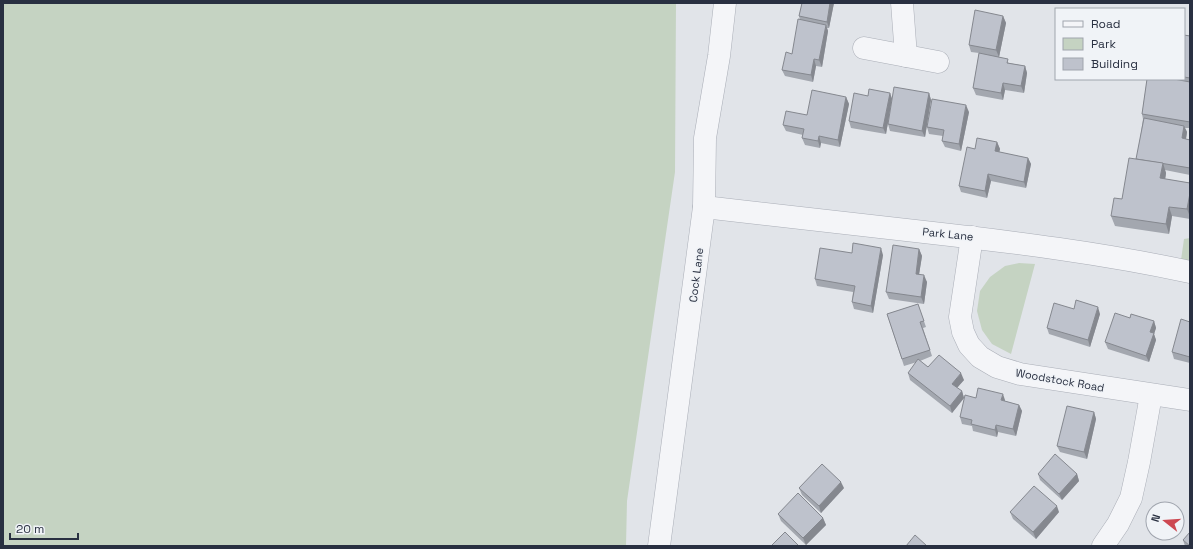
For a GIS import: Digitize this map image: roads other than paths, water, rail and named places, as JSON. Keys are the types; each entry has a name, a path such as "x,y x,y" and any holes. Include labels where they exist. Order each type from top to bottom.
{"street":[{"name":"Cock Lane","path":"659,546 704,207 706,138 719,56 725,3"},
{"path":"902,3 906,56"},
{"path":"864,48 938,62"},
{"name":"Park Lane","path":"704,207 972,237 1115,257 1190,272"},
{"name":"Woodstock Road","path":"972,237 960,317 963,332 969,345 980,357 997,367 1020,374 1190,400"},
{"path":"1103,546 1118,524 1131,498 1151,395"}]}
